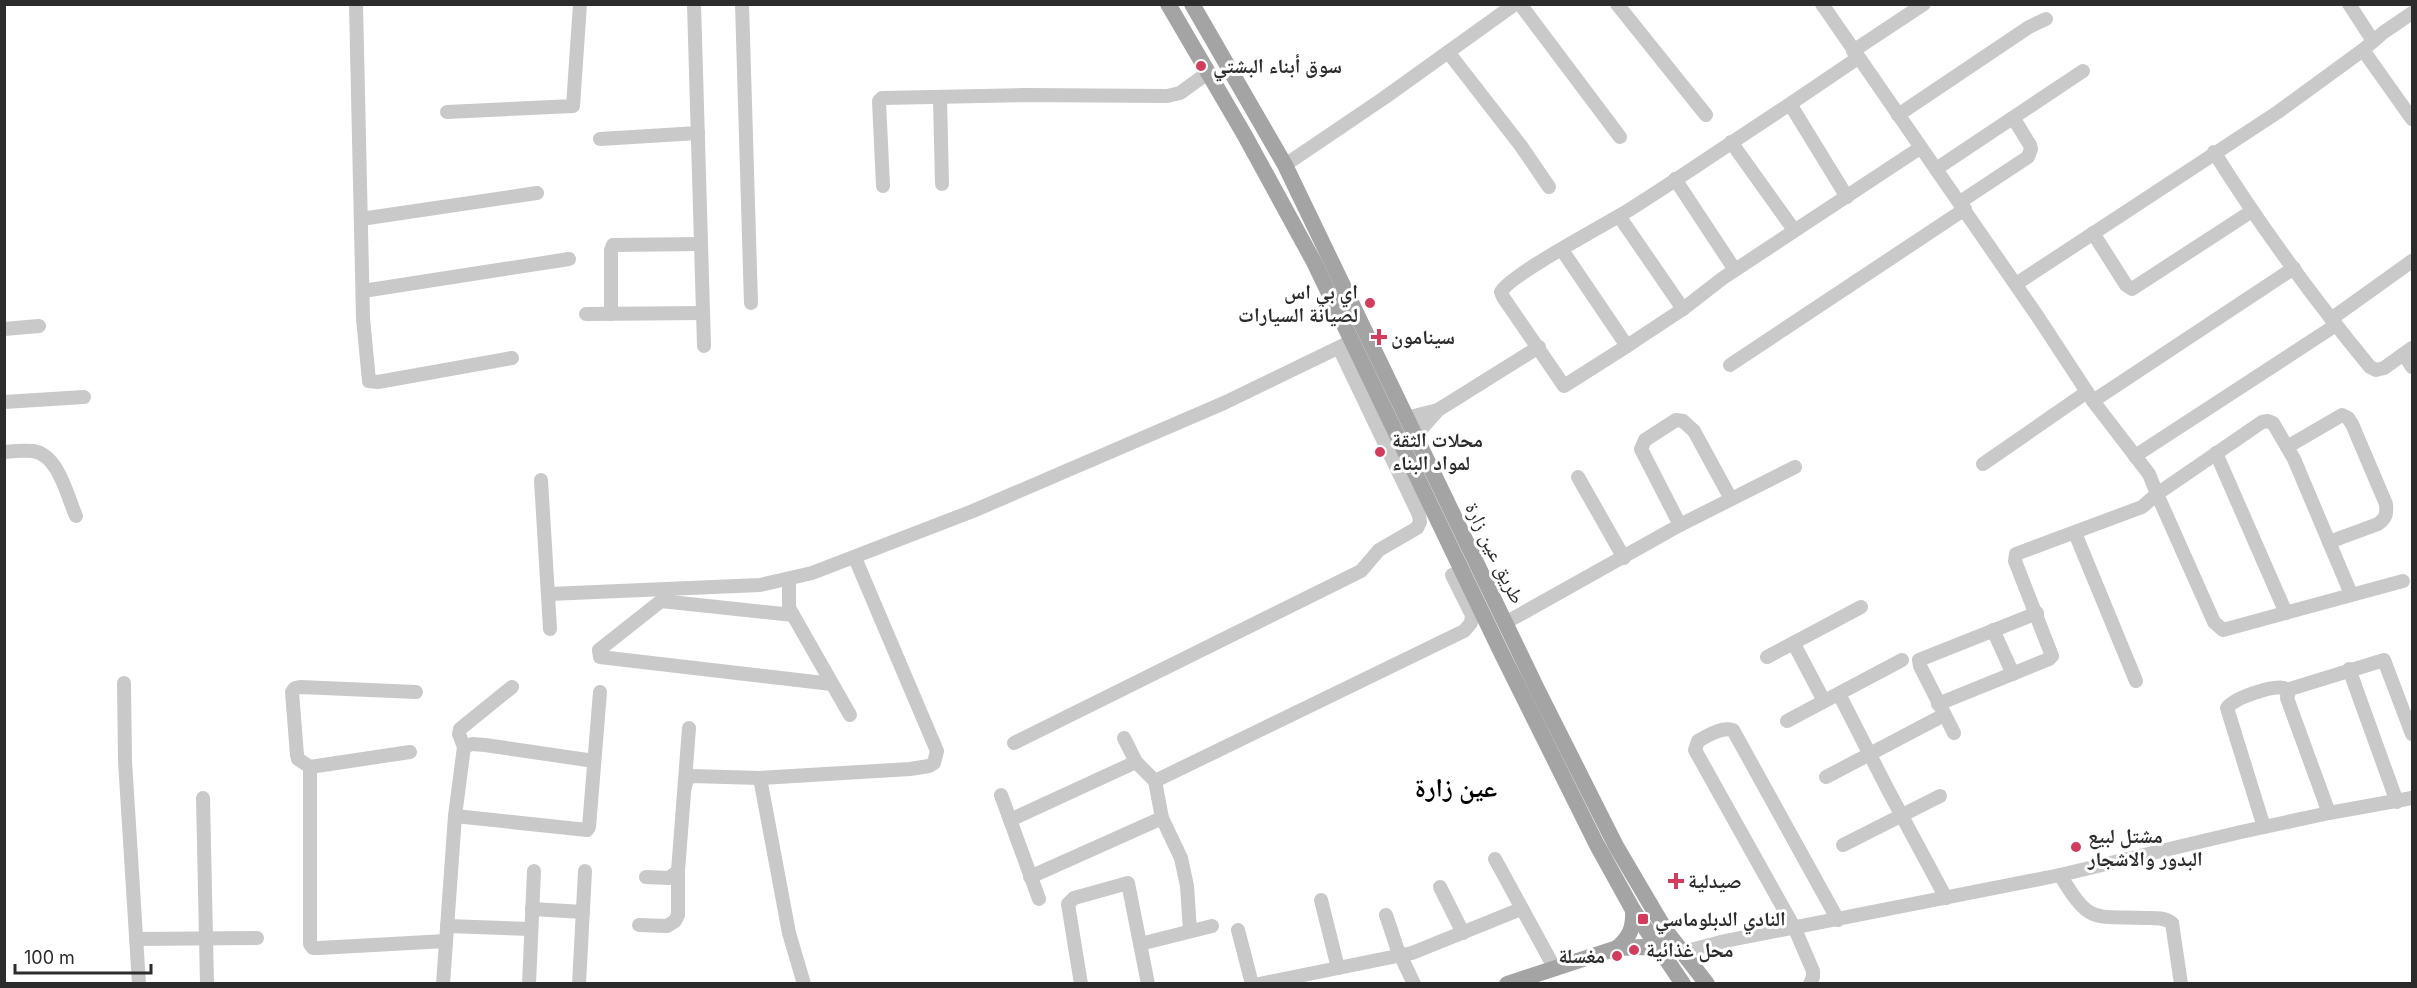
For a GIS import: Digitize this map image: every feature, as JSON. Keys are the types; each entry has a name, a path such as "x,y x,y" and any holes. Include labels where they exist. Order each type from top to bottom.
{"main road":[{"name":"طريق عين زارة","path":"1168,4 1209,72 1293,224 1345,345 1597,845 1633,910 1683,984"},
{"name":"طريق عين زارة","path":"1192,4 1285,165 1505,623 1616,846 1666,931 1707,984"},
{"path":"1617,948 1631,932 1634,921 1633,910"},
{"path":"1507,984 1617,948 1644,947 1661,952"}],"street":[{"path":"356,4 363,291 369,381 378,382 512,358"},
{"path":"447,112 573,106 580,4"},
{"path":"694,4 704,346"},
{"path":"742,4 751,303"},
{"path":"1285,165 1515,4"},
{"path":"1520,4 1620,137"},
{"path":"1617,4 1707,115"},
{"path":"1822,4 2016,284 2090,397 2149,474 2218,628 2230,630 2403,581"},
{"path":"1920,148 1735,270 1683,309 1564,386 1539,347 1516,318 1501,292 1511,282 1619,216 1790,104 1924,4"},
{"path":"2349,4 2368,45 2412,119"},
{"path":"2016,284 2278,112 2412,13"},
{"path":"1898,115 2029,27 2046,19"},
{"path":"1448,52 1521,146 1549,187"},
{"path":"1936,170 2083,71"},
{"path":"884,186 879,101 886,98 1024,95 1167,96 1180,93 1209,72"},
{"path":"940,98 942,184"},
{"path":"1790,104 1847,197"},
{"path":"1730,365 1827,303 2028,158 2030,145 2014,119"},
{"path":"600,139 698,134"},
{"path":"1731,142 1794,230"},
{"path":"2214,152 2252,211 2333,322 2370,367 2376,370 2384,368 2408,351 2412,367"},
{"path":"1676,179 1735,270"},
{"path":"361,219 537,193"},
{"path":"2093,233 2126,285 2132,289 2252,211"},
{"path":"1619,216 1683,309"},
{"path":"611,314 610,250 613,245 701,244"},
{"path":"1563,250 1627,346"},
{"path":"363,291 569,259"},
{"path":"2135,456 2333,322 2412,261"},
{"path":"1983,464 2294,268"},
{"path":"586,314 703,313"},
{"path":"4,328 39,326"},
{"path":"549,594 760,585 789,580 855,558 973,511 1224,403 1345,345 1419,515 1420,522 1417,528 1379,550 1361,571 1014,743"},
{"path":"1415,436 1438,410 1539,347"},
{"path":"4,402 84,397"},
{"path":"1406,418 1438,410"},
{"path":"2287,447 2342,415 2352,424 2386,504 2387,513 2385,520 2378,524 2329,542"},
{"path":"1680,525 1641,450 1645,440 1676,420 1683,421 1694,431 1731,500"},
{"path":"1826,777 1869,754 1941,709 2052,656 2015,561 2016,554 2142,507 2157,494 2262,422 2273,423 2287,447 2351,594"},
{"path":"4,452 35,451 46,457 55,465 76,516"},
{"path":"2216,453 2286,613"},
{"path":"1505,623 1680,525 1794,467"},
{"path":"1578,477 1624,558"},
{"path":"541,480 550,629"},
{"path":"2074,533 2136,681"},
{"path":"685,786 688,777 691,776 760,778 910,769 934,763 937,751 855,558"},
{"path":"1155,781 1464,631 1469,626 1472,615 1452,575"},
{"path":"789,580 789,608 850,715"},
{"path":"793,615 662,601 599,650 600,657 832,684"},
{"path":"1767,657 1861,607"},
{"path":"1954,733 1919,660 2037,613"},
{"path":"1994,630 2013,674"},
{"path":"1794,644 1824,701"},
{"path":"2287,693 2295,687 2382,659 2386,662 2412,734"},
{"path":"1787,721 1902,660"},
{"path":"2349,669 2397,802"},
{"path":"123,683 125,756 139,984"},
{"path":"443,984 455,816 464,747 459,734 460,729 512,687"},
{"path":"410,752 310,767 298,759 297,755 292,692 295,688 416,692"},
{"path":"2264,827 2227,708 2232,702 2274,688 2284,688 2287,693 2329,813"},
{"path":"455,816 587,830 600,692"},
{"path":"1839,693 1946,898"},
{"path":"639,925 667,926 675,921 678,915 678,872 689,728"},
{"path":"1810,984 1813,970 1794,928 1695,750 1698,741 1720,730 1727,728 1733,730 1838,920"},
{"path":"1124,738 1136,762 1155,781 1162,818 1184,866 1190,931"},
{"path":"464,747 472,744 485,745 594,761"},
{"path":"1010,820 1136,762"},
{"path":"310,767 310,944 314,948 319,948 446,941"},
{"path":"760,778 789,933 804,984"},
{"path":"1001,795 1039,899"},
{"path":"1842,845 1940,796"},
{"path":"203,798 207,984"},
{"path":"1683,952 1725,941 2060,875 2264,827 2412,798"},
{"path":"1030,877 1162,818"},
{"path":"1495,859 1555,969"},
{"path":"528,984 534,871"},
{"path":"579,984 585,871"},
{"path":"646,877 669,878 678,872"},
{"path":"2060,875 2089,914 2106,918 2163,919 2172,923 2181,984"},
{"path":"1081,984 1068,909 1070,901 1128,883 1148,984"},
{"path":"1440,887 1463,933"},
{"path":"1321,900 1338,968"},
{"path":"532,909 583,912"},
{"path":"1259,984 1400,956 1521,909"},
{"path":"1386,915 1400,956 1414,984"},
{"path":"447,926 530,929"},
{"path":"1140,944 1212,926"},
{"path":"1238,930 1252,984"},
{"path":"136,939 258,938"}],"place":[{"name":"سوق أبناء البشتي","path":"1201,66"},
{"name":"اي بي اس لصيانة السيارات","path":"1370,303"},
{"name":"سينامون","path":"1379,337"},
{"name":"محلات الثقة لمواد البناء","path":"1380,452"},
{"name":"مشتل لبيع البدور والاشجار","path":"2076,847"},
{"name":"صيدلية","path":"1676,881"},
{"name":"النادي الدبلوماسي","path":"1643,919"},
{"name":"محل غذائية","path":"1634,950"},
{"name":"مغسلة","path":"1617,956"}],"district":[{"name":"عين زارة","path":"1456,787"}]}
